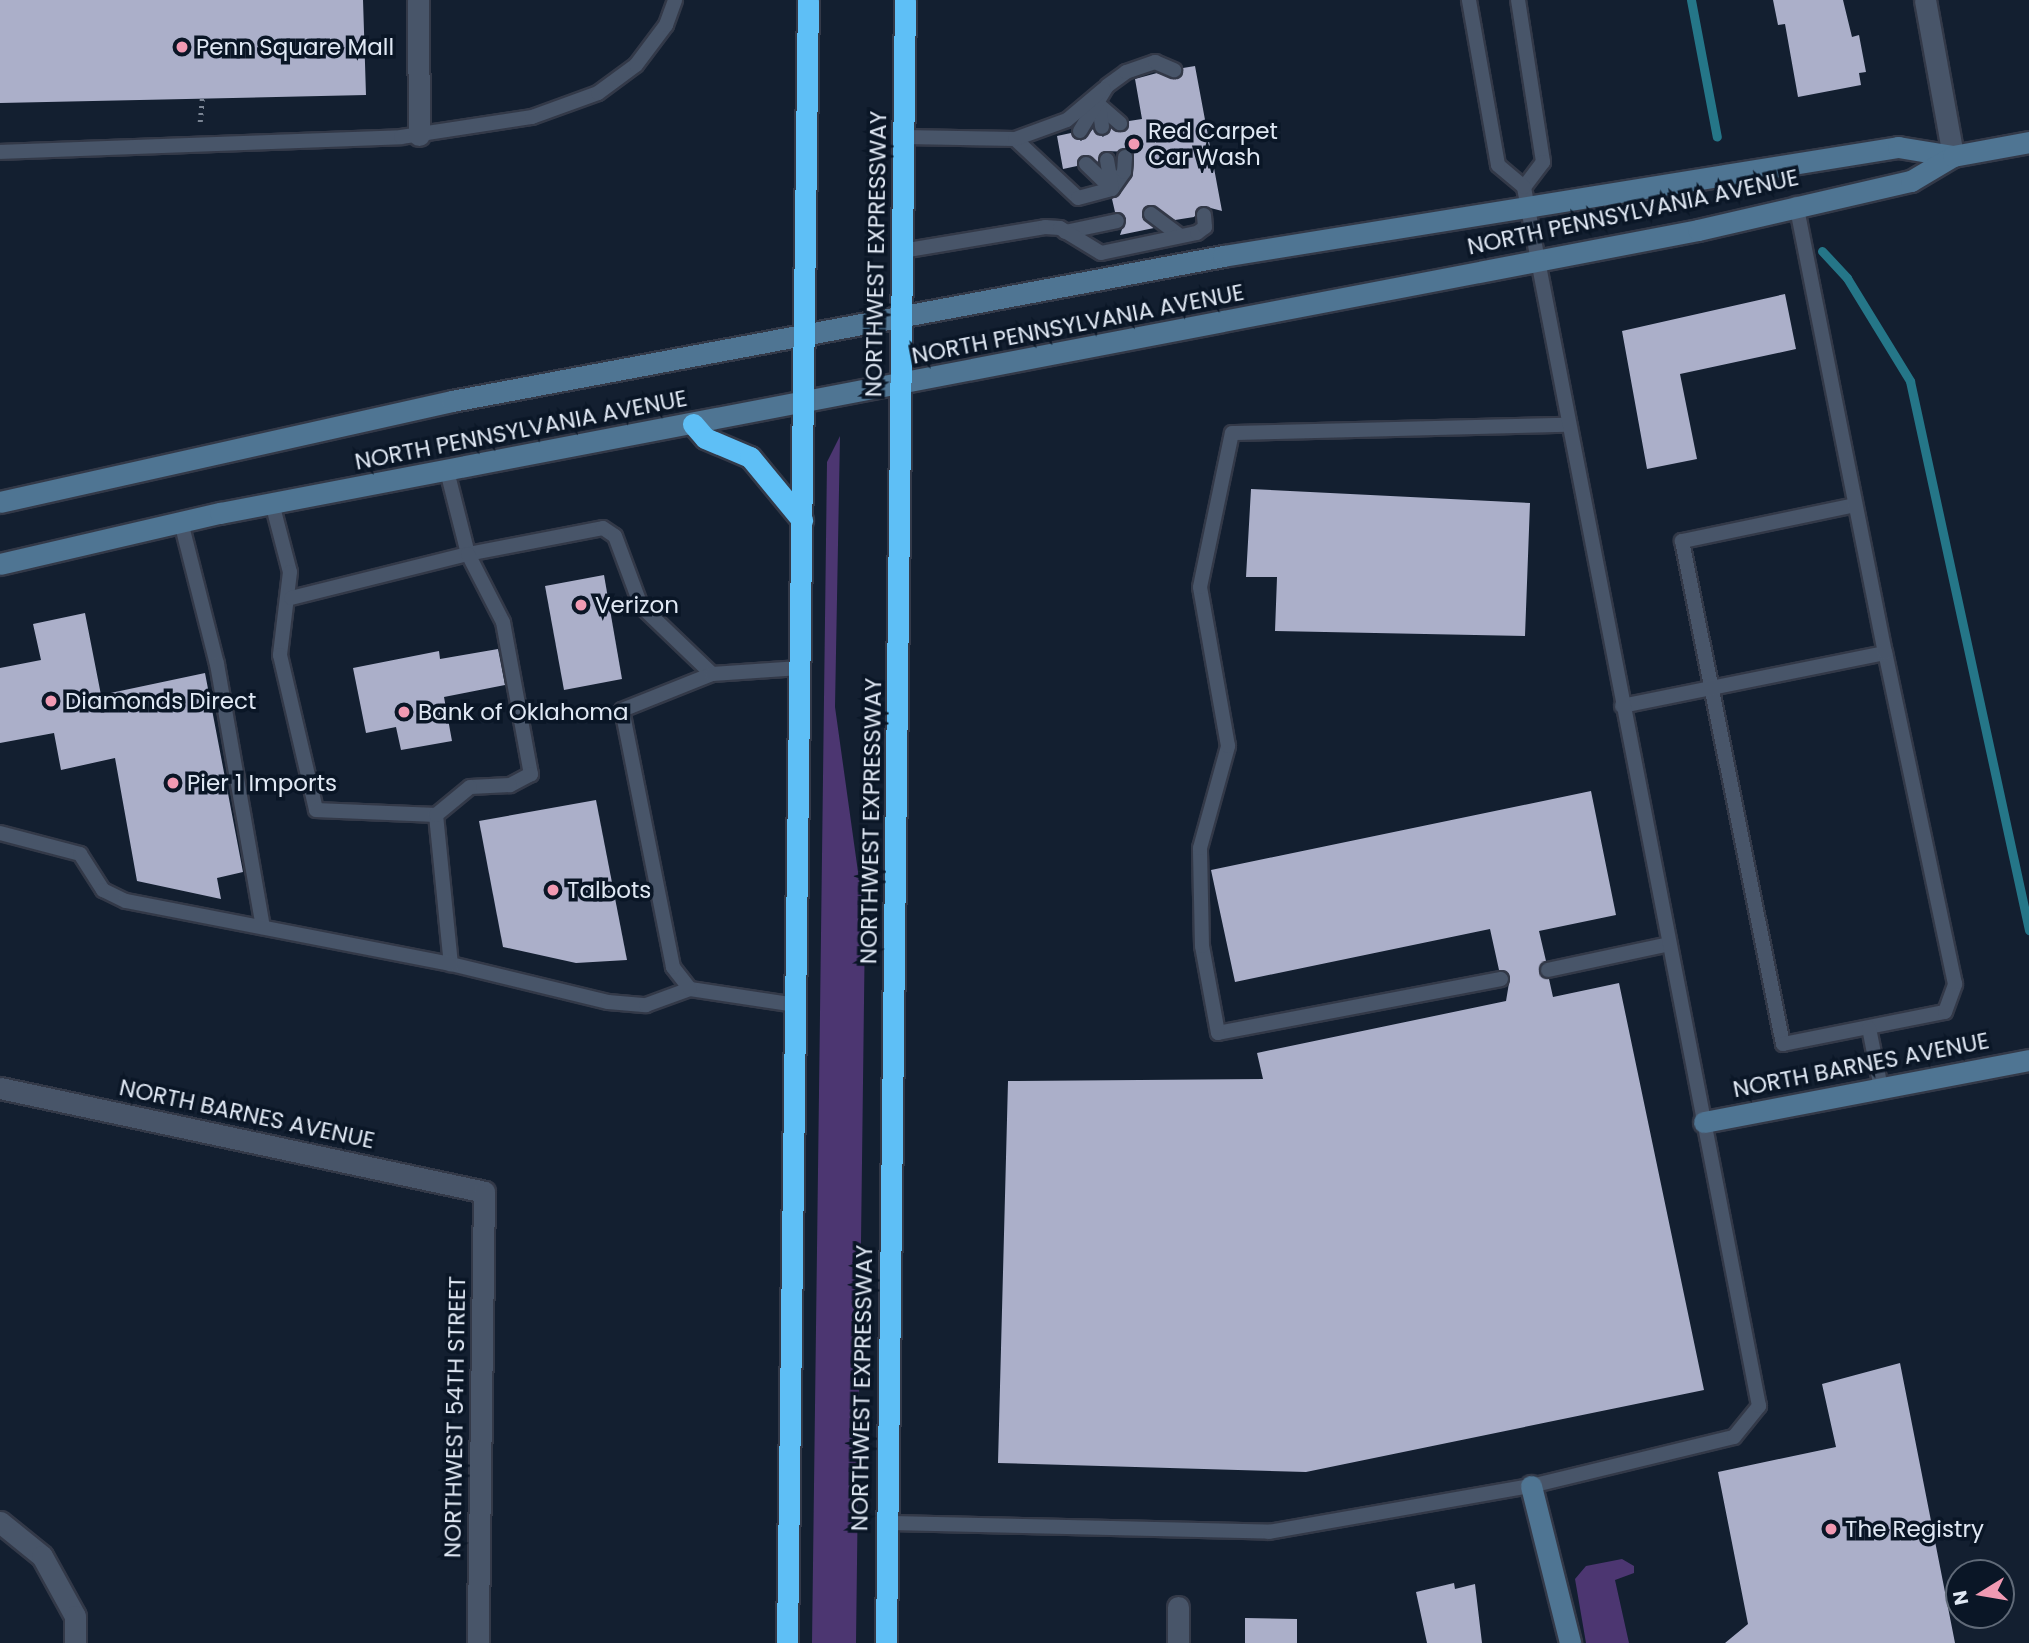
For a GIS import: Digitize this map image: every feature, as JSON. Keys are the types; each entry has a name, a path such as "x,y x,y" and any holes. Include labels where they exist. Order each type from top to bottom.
{"highway":[{"path":"787,1643 805,404 808,0"},
{"name":"NORTHWEST EXPRESSWAY","path":"886,1643 901,692 899,385 905,0"},
{"path":"693,424 705,438 750,457 802,520"}],"main road":[{"name":"NORTH PENNSYLVANIA AVENUE","path":"0,502 452,401 804,336 1525,195 1898,146 1953,156 2027,148"},
{"name":"NORTH PENNSYLVANIA AVENUE","path":"0,564 272,503 805,404 1537,259 1910,181 1953,156"},
{"name":"NORTH BARNES AVENUE","path":"1704,1122 2029,1060"},
{"path":"1531,1486 1570,1643"}],"street":[{"path":"418,0 419,135"},
{"path":"1925,0 1953,156"},
{"name":"NORTH BARNES AVENUE","path":"0,1088 484,1192"},
{"name":"NORTHWEST 54TH STREET","path":"478,1643 484,1192"},
{"path":"0,1522 43,1556 75,1616 75,1643"},
{"path":"1178,1608 1178,1643"}],"lane":[{"path":"0,152 419,135 531,117 598,93 652,46 675,0"},
{"path":"887,1523 1269,1532 1531,1486 1734,1437 1759,1406 1525,195 1498,165 1469,0"},
{"path":"1518,0 1543,162 1525,195"},
{"path":"904,137 1015,139 1067,120 1107,86 1155,62 1174,70"},
{"path":"1080,131 1099,105 1107,86"},
{"path":"1099,105 1120,123"},
{"path":"1099,105 1102,127"},
{"path":"1015,139 1078,198 1112,189 1124,173 1125,157"},
{"path":"1108,160 1112,189"},
{"path":"1086,164 1112,189"},
{"path":"1796,204 1885,653 1955,984 1945,1012 1783,1044 1714,686 1682,541 1855,505"},
{"path":"1151,214 1180,236"},
{"path":"902,251 1045,226 1065,232 1101,254 1180,236 1205,227 1203,215"},
{"path":"1065,232 1117,221"},
{"path":"1501,979 1218,1033 1202,946 1200,848 1228,746 1200,587 1232,433 1569,425"},
{"path":"272,503 291,598 280,655 316,810 436,815 470,787 510,785 531,774 503,622 468,554 447,471"},
{"path":"181,522 217,664 263,927"},
{"path":"291,598 468,554 603,528 615,536 641,606 712,674"},
{"path":"1622,706 1885,653"},
{"path":"690,989 673,967 622,710 712,674 800,668"},
{"path":"436,815 451,964"},
{"path":"0,833 80,854 103,890 126,901 451,964 608,1002 646,1005 690,989 796,1005"},
{"path":"1548,970 1669,944"},
{"path":"1869,1028 1881,1088"}],"shaded area":[{"path":"840,436 835,707 865,922 856,1643 812,1643 827,462"},
{"path":"1622,1559 1634,1566 1634,1573 1615,1580 1629,1643 1586,1643 1575,1579 1586,1566"}],"building":[{"name":"Penn Square Mall","path":"0,0 363,0 366,95 0,103"},
{"path":"1773,0 1843,0 1852,37 1859,35 1866,72 1859,73 1861,85 1798,97 1785,24 1778,25"},
{"name":"Red Carpet Car Wash","path":"1195,66 1222,211 1203,206 1194,217 1175,220 1148,205 1142,217 1154,228 1120,235 1126,218 1115,212 1112,199 1132,177 1133,152 1105,151 1098,162 1084,155 1077,166 1063,169 1057,136 1071,133 1081,141 1093,129 1103,137 1111,128 1124,132 1129,121 1142,119 1135,79 1157,73 1176,79 1183,68"},
{"path":"1785,294 1796,349 1680,374 1697,459 1647,469 1622,331"},
{"path":"1251,489 1530,503 1525,636 1275,631 1277,577 1246,577"},
{"path":"604,575 622,679 564,690 545,586"},
{"name":"Pier 1 Imports","path":"85,613 101,695 205,673 243,872 217,878 221,899 137,881 115,758 61,770 54,733 0,743 0,668 41,660 33,624"},
{"name":"Bank of Oklahoma","path":"498,649 505,685 444,697 452,741 401,750 396,727 366,733 353,668 439,651 440,659"},
{"path":"1591,791 1616,915 1539,931 1546,961 1539,971 1549,979 1553,997 1619,983 1704,1390 1306,1472 998,1463 1008,1081 1263,1079 1257,1053 1506,1001 1510,977 1499,970 1490,929 1235,982 1211,870"},
{"path":"596,800 627,960 576,963 503,947 479,821"},
{"name":"The Registry","path":"1900,1363 1945,1592 1945,1629 1952,1629 1955,1643 1725,1643 1748,1624 1718,1472 1836,1447 1822,1384"},
{"path":"1454,1583 1455,1589 1475,1584 1482,1643 1427,1643 1416,1592"},
{"path":"1245,1618 1297,1619 1297,1643 1245,1643"}],"waterway":[{"path":"1691,0 1717,137"},
{"path":"1822,251 1847,278 1910,381 2029,930"}],"place":[{"name":"Penn Square Mall","path":"182,47"},
{"name":"Red Carpet Car Wash","path":"1134,144"},
{"name":"Verizon","path":"581,605"},
{"name":"Diamonds Direct","path":"51,701"},
{"name":"Bank of Oklahoma","path":"404,712"},
{"name":"Pier 1 Imports","path":"173,783"},
{"name":"Talbots","path":"553,890"},
{"name":"The Registry","path":"1831,1529"}]}
